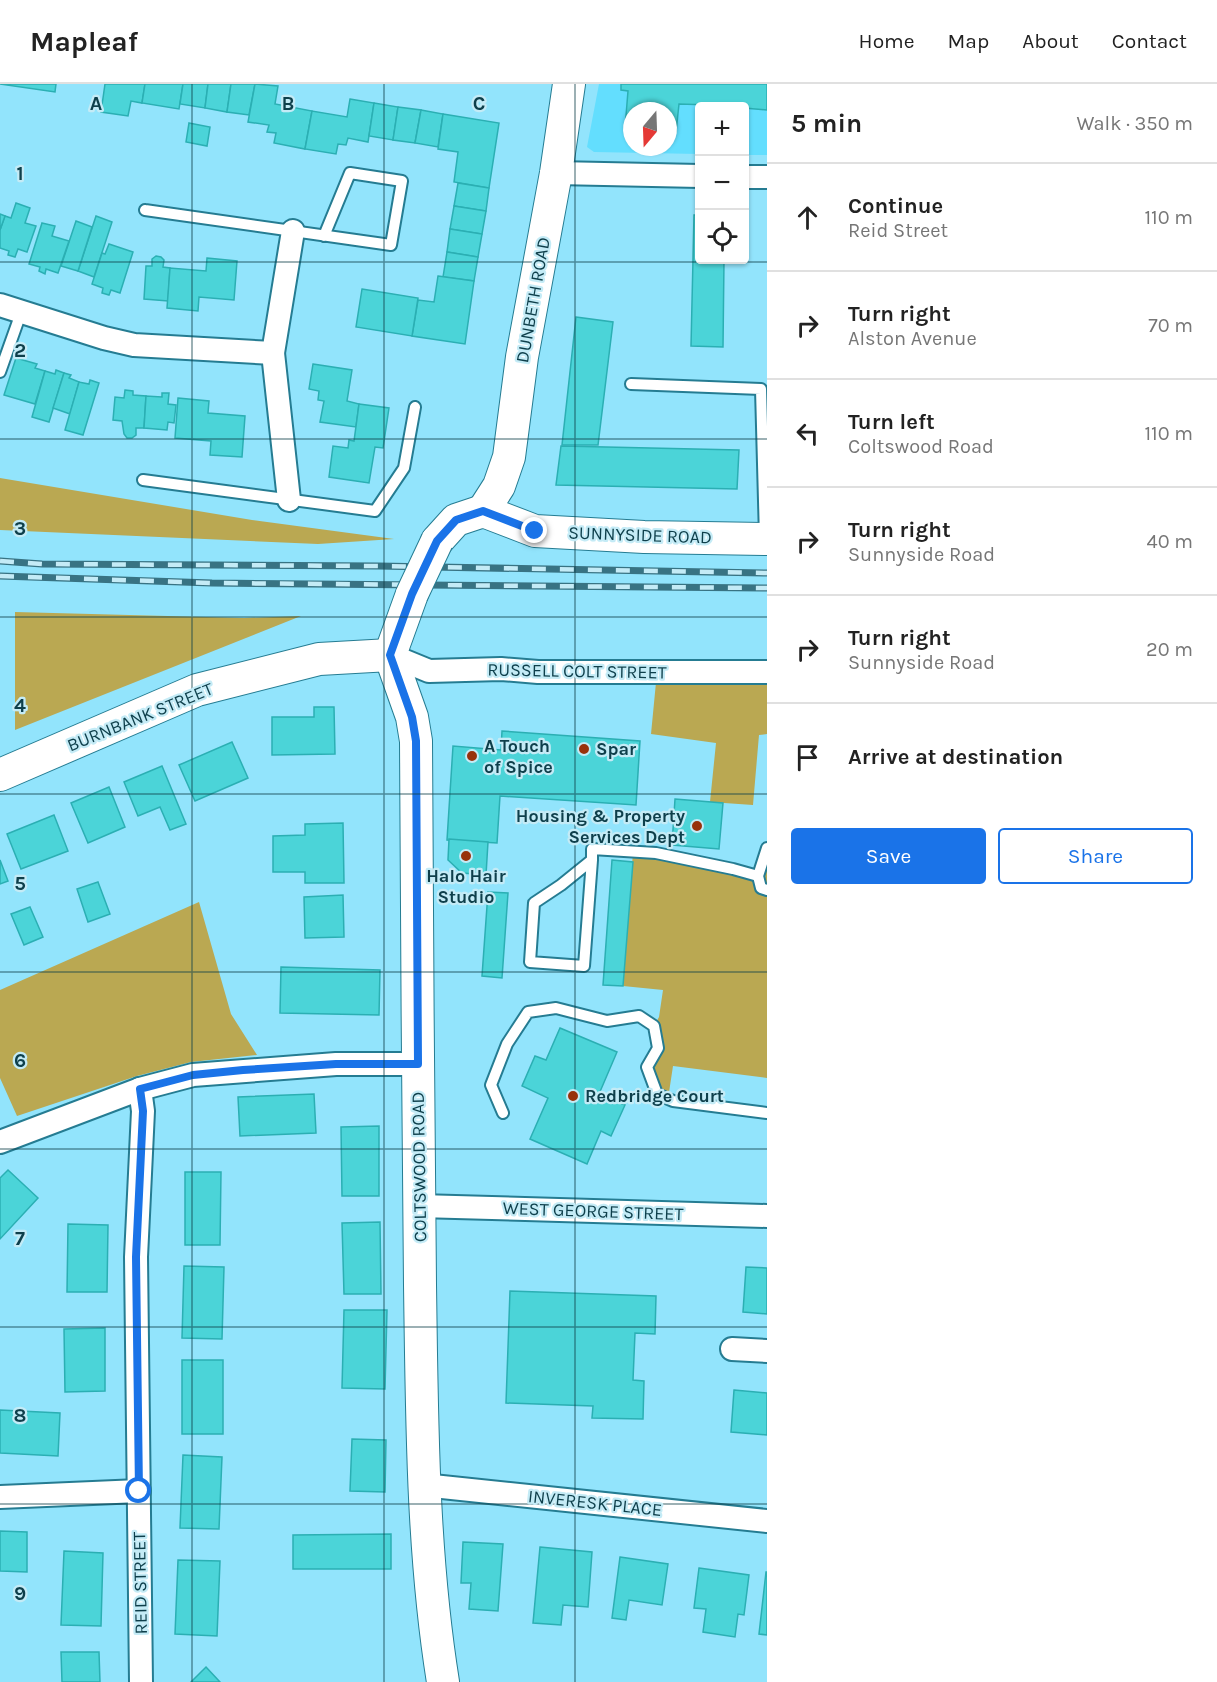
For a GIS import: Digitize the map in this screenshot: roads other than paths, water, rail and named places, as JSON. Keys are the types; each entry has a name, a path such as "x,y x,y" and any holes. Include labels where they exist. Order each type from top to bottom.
{"main road":[{"name":"DUNBETH ROAD","path":"483,511 499,486 509,457 522,357 556,173 563,85"},
{"name":"SUNNYSIDE ROAD","path":"483,511 535,531 644,537 766,539"},
{"path":"390,655 412,594 437,541 456,520 483,511"},
{"name":"BURNBANK STREET","path":"0,776 197,690 319,659 390,655"},
{"name":"COLTSWOOD ROAD","path":"390,655 412,717 416,741 423,1485 436,1641 442,1682"}],"street":[{"path":"556,173 695,176"},
{"path":"749,177 767,177"},
{"path":"289,500 273,353 293,231"},
{"path":"0,305 104,338 134,345 273,353"},
{"name":"RUSSELL COLT STREET","path":"390,655 429,671 501,669 550,672 767,672"},
{"path":"0,1142 140,1089 193,1075 336,1064 418,1064"},
{"name":"REID STREET","path":"140,1089 143,1111 136,1257 141,1682"},
{"name":"WEST GEORGE STREET","path":"419,1206 767,1216"},
{"path":"732,1349 767,1351"},
{"name":"INVERESK PLACE","path":"423,1485 767,1521"},
{"path":"0,1497 139,1491"}],"lane":[{"path":"145,210 324,236 392,245 402,181 350,173 324,236"},
{"path":"0,372 21,313"},
{"name":"SUNNYSIDE ROAD","path":"631,384 764,389 766,539"},
{"path":"143,480 375,511 404,468 415,407"},
{"path":"767,848 758,876 761,888 767,890"},
{"path":"592,860 534,903 530,962 584,966 592,860 592,849 656,853 758,876"},
{"path":"503,1113 490,1085 507,1044 528,1012 556,1008 607,1021 639,1016 654,1026 658,1048 647,1067 657,1094 673,1101 767,1113"}],"railway":[{"path":"0,561 42,564 378,566 767,573"},
{"path":"0,576 212,583 767,588"}],"place":[{"name":"Spar","path":"584,749"},
{"name":"A Touch of Spice","path":"472,756"},
{"name":"Housing & Property Services Dept","path":"697,826"},
{"name":"Halo Hair Studio","path":"466,856"},
{"name":"Redbridge Court","path":"573,1096"}]}
